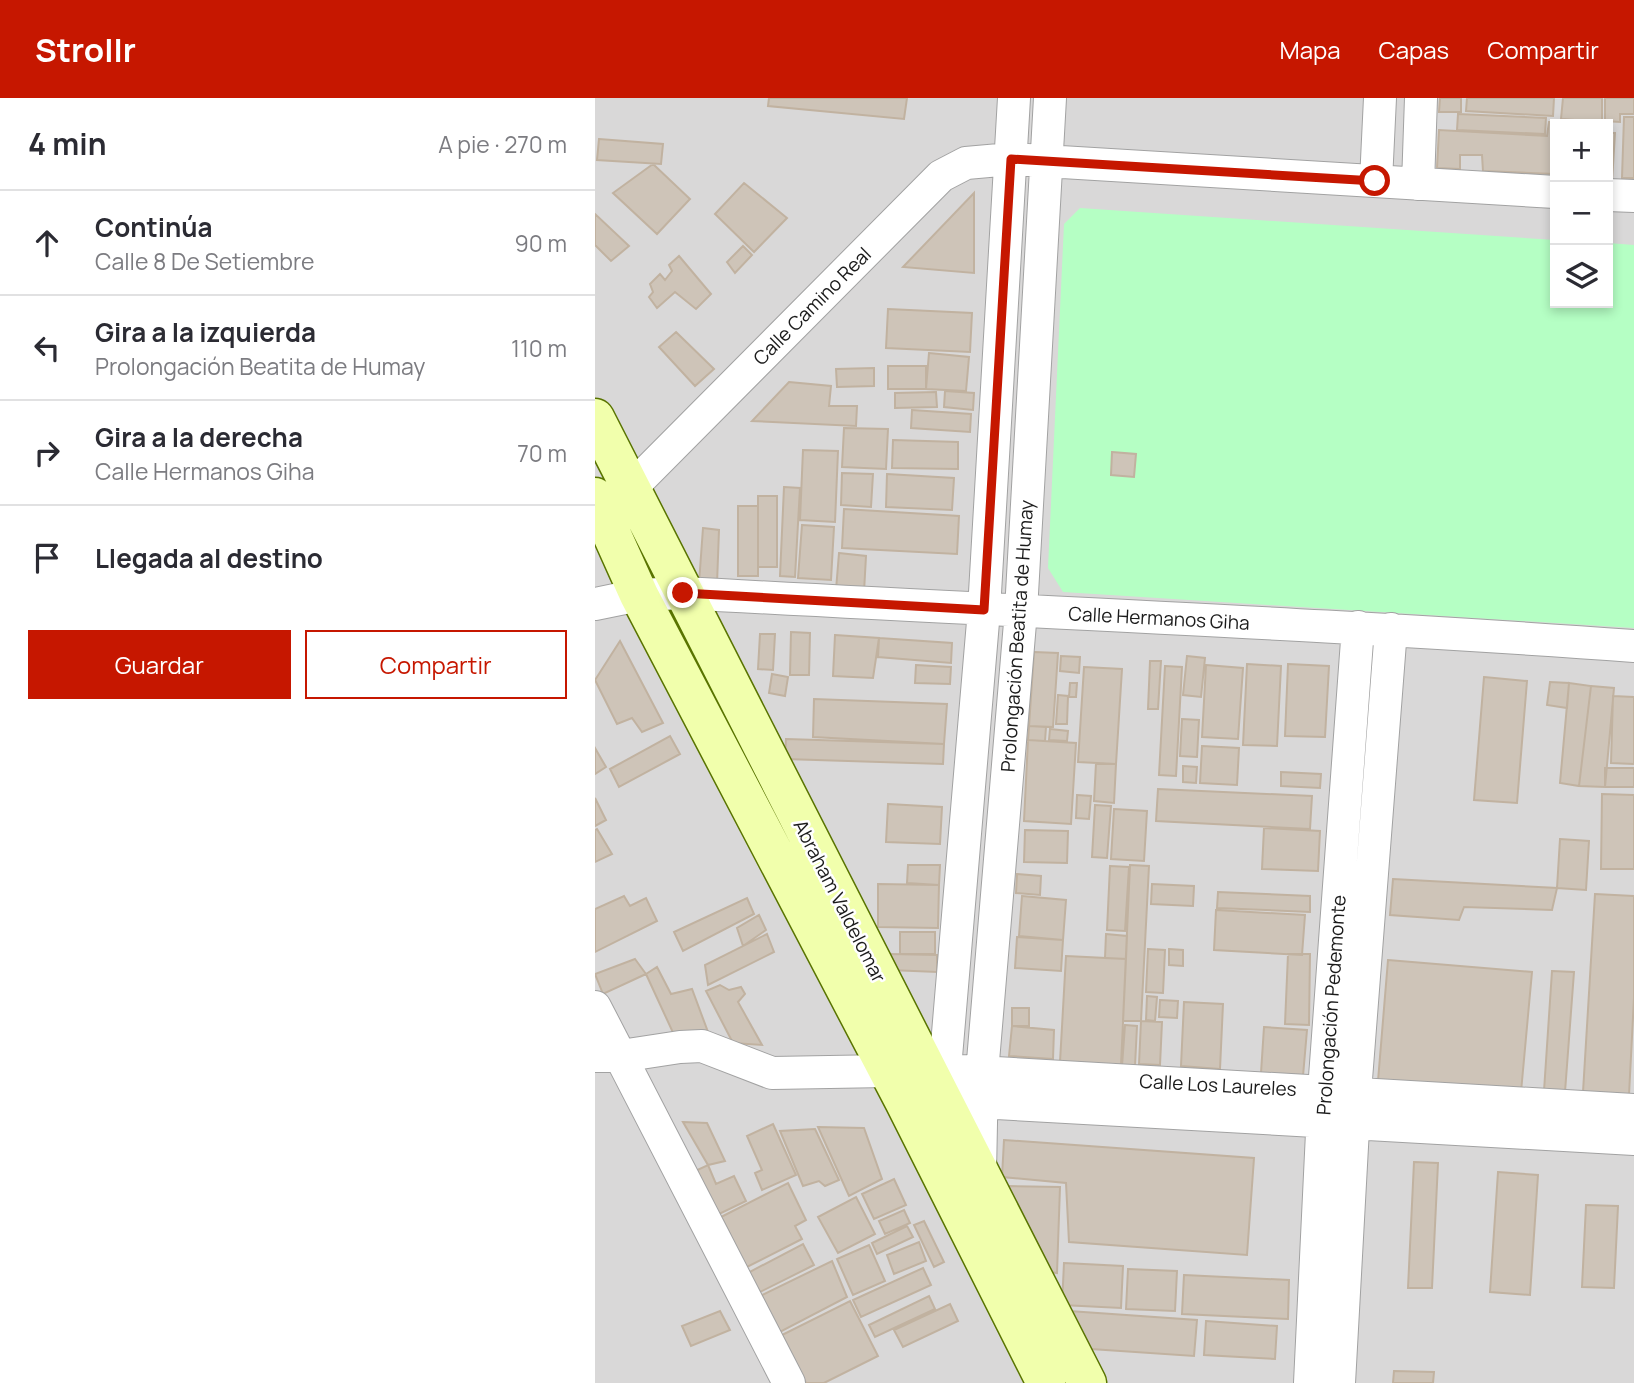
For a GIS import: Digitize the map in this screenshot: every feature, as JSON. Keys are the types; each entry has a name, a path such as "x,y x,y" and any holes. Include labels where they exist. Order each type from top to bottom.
{"main road":[{"name":"Abraham Valdelomar","path":"595,418 607,507 639,595 896,1087 1046,1383"},
{"name":"Abraham Valdelomar","path":"607,507 683,593 938,1081 981,1174 1087,1383"}],"street":[{"name":"Prolongación Beatita de Humay","path":"938,1081 984,610 1014,98"},
{"name":"Prolongación Beatita de Humay","path":"981,1174 981,1088 1021,611 1050,98"},
{"path":"1375,181 1380,98"},
{"path":"1418,184 1421,98"},
{"name":"Calle Camino Real","path":"607,507 941,176 965,163 1011,159 1550,192"},
{"path":"1613,195 1634,196"},
{"name":"Calle Hermanos Giha","path":"595,604 639,595 683,593 1358,627 1634,646"},
{"name":"Prolongación Pedemonte","path":"1339,1383 1339,1106 1358,627"},
{"name":"Prolongación Pedemonte","path":"1310,1383 1391,629"},
{"path":"595,1007 608,1056 789,1383"},
{"name":"Calle Los Laureles","path":"608,1056 702,1046 772,1073 896,1087 938,1081 981,1088 1339,1106 1634,1110"},
{"name":"Calle Los Laureles","path":"1339,1106 1634,1139"}],"shaded area":[{"path":"595,98 1634,98 1634,1383 595,1383"}],"green space":[{"path":"1080,208 1550,240 1550,308 1613,308 1613,243 1634,245 1634,628 1063,592 1048,568 1064,224"}],"building":[{"path":"769,98 907,98 904,119 768,106"},
{"path":"1440,98 1461,98 1461,112 1439,112"},
{"path":"1467,98 1554,98 1553,116 1466,111"},
{"path":"1563,98 1602,98 1602,119 1561,119"},
{"path":"1605,98 1634,98 1634,114 1620,114 1620,122 1605,119"},
{"path":"1458,114 1546,118 1545,134 1457,130"},
{"path":"1624,117 1634,117 1634,178 1622,178"},
{"path":"1550,122 1550,174 1483,171 1482,155 1460,155 1460,169 1437,168 1439,130 1547,136"},
{"path":"1613,133 1615,133 1613,165"},
{"path":"599,139 663,144 661,164 597,160"},
{"path":"653,164 690,199 657,234 613,193"},
{"path":"744,183 787,218 754,252 715,214"},
{"path":"974,193 974,273 903,267"},
{"path":"595,214 629,246 611,261 595,245"},
{"path":"743,246 752,255 735,273 727,262"},
{"path":"679,256 711,294 696,309 675,292 657,308 649,297 653,292 650,284 660,274 665,280 672,271 669,265"},
{"path":"888,309 972,313 970,352 886,348"},
{"path":"676,332 714,369 695,386 659,347"},
{"path":"929,353 969,357 966,391 926,389"},
{"path":"888,366 926,366 926,389 888,389"},
{"path":"874,368 874,386 837,387 836,369"},
{"path":"789,382 831,386 829,406 857,406 856,426 752,421"},
{"path":"945,391 974,393 973,410 944,407"},
{"path":"936,392 937,407 895,408 895,393"},
{"path":"912,410 971,414 970,432 911,428"},
{"path":"844,428 888,429 886,469 842,467"},
{"path":"893,440 958,442 958,469 892,468"},
{"path":"803,450 838,451 835,522 800,520"},
{"path":"1112,452 1136,454 1134,477 1111,475"},
{"path":"842,473 873,474 871,507 841,505"},
{"path":"887,474 954,478 952,510 886,507"},
{"path":"784,487 800,488 795,577 780,576"},
{"path":"758,496 777,496 777,567 758,567"},
{"path":"738,506 758,506 758,576 738,576"},
{"path":"844,509 959,516 957,554 842,548"},
{"path":"802,525 834,527 831,580 798,578"},
{"path":"703,528 719,530 717,584 699,583"},
{"path":"839,553 866,556 864,592 836,590"},
{"path":"791,632 810,633 809,675 790,675"},
{"path":"760,634 775,634 773,670 758,669"},
{"path":"835,635 879,638 873,678 833,676"},
{"path":"879,638 952,643 951,663 878,657"},
{"path":"620,641 663,723 642,732 632,718 617,724 595,680"},
{"path":"1034,652 1058,653 1053,727 1029,726"},
{"path":"1061,656 1080,657 1079,673 1060,671"},
{"path":"1187,656 1205,658 1201,697 1183,695"},
{"path":"1150,661 1161,661 1158,709 1148,709"},
{"path":"1247,664 1281,666 1277,746 1243,745"},
{"path":"1288,664 1329,666 1325,737 1285,736"},
{"path":"916,665 951,667 950,684 915,683"},
{"path":"1206,665 1243,668 1238,739 1202,737"},
{"path":"1165,666 1182,667 1176,776 1159,775"},
{"path":"1084,667 1122,669 1116,764 1078,762"},
{"path":"772,674 788,677 785,696 769,693"},
{"path":"1484,677 1527,681 1517,803 1474,800"},
{"path":"1550,682 1569,683 1567,708 1547,705"},
{"path":"1070,683 1077,683 1076,697 1069,697"},
{"path":"1569,683 1591,686 1579,786 1560,783"},
{"path":"1591,686 1614,688 1605,787 1579,786"},
{"path":"1058,695 1068,696 1067,724 1056,724"},
{"path":"1613,696 1634,697 1634,764 1611,763"},
{"path":"814,699 947,704 944,744 813,737"},
{"path":"1182,719 1199,720 1197,757 1180,756"},
{"path":"1029,726 1046,727 1045,741 1028,740"},
{"path":"1050,729 1068,731 1067,741 1049,740"},
{"path":"670,736 680,754 619,787 610,769"},
{"path":"786,739 944,744 943,764 785,759"},
{"path":"1028,740 1076,743 1071,824 1024,821"},
{"path":"1202,746 1239,748 1237,785 1200,783"},
{"path":"595,748 606,767 595,774"},
{"path":"1096,763 1116,764 1114,803 1094,801"},
{"path":"1183,766 1197,767 1196,783 1183,782"},
{"path":"1605,768 1634,768 1634,787 1605,787"},
{"path":"1281,772 1321,774 1320,788 1281,786"},
{"path":"1158,789 1312,796 1310,829 1156,821"},
{"path":"1602,794 1634,795 1634,869 1601,869"},
{"path":"1077,795 1091,796 1089,819 1076,818"},
{"path":"595,798 606,820 595,826"},
{"path":"888,804 942,807 940,844 886,842"},
{"path":"1095,805 1111,806 1107,858 1092,857"},
{"path":"1114,809 1147,811 1144,861 1111,859"},
{"path":"1264,828 1320,831 1318,871 1262,869"},
{"path":"597,829 612,854 595,862 595,830"},
{"path":"1025,830 1068,831 1067,863 1024,862"},
{"path":"1560,839 1589,841 1586,890 1557,888"},
{"path":"908,865 940,865 939,885 907,883"},
{"path":"1130,865 1149,866 1141,1021 1123,1021"},
{"path":"1110,866 1129,867 1125,931 1107,930"},
{"path":"1017,874 1041,876 1040,895 1016,893"},
{"path":"1393,879 1557,888 1552,910 1464,907 1459,920 1390,915"},
{"path":"878,884 939,885 938,928 878,927"},
{"path":"1152,884 1194,886 1193,906 1151,904"},
{"path":"1218,892 1310,896 1310,912 1217,908"},
{"path":"1595,894 1634,896 1634,998 1629,1095 1583,1092"},
{"path":"624,896 630,906 646,898 657,921 595,952 595,909"},
{"path":"1022,896 1066,900 1063,940 1019,936"},
{"path":"747,898 754,914 683,951 674,932"},
{"path":"1216,910 1305,915 1302,955 1214,950"},
{"path":"759,915 766,930 743,946 737,928"},
{"path":"900,932 935,932 935,954 900,954"},
{"path":"767,934 774,952 708,985 705,965"},
{"path":"1106,934 1127,936 1126,959 1105,958"},
{"path":"1017,937 1063,940 1061,971 1015,968"},
{"path":"1148,949 1165,950 1163,993 1146,992"},
{"path":"1169,949 1183,950 1183,966 1169,965"},
{"path":"890,954 937,955 937,972 890,970"},
{"path":"1288,954 1310,954 1309,1025 1285,1024"},
{"path":"1066,956 1126,959 1121,1065 1060,1062"},
{"path":"635,959 646,974 603,994 595,974"},
{"path":"1388,960 1532,972 1521,1092 1378,1081"},
{"path":"657,967 671,994 692,989 708,1032 675,1037 646,974"},
{"path":"1552,971 1574,972 1565,1092 1544,1091"},
{"path":"720,985 729,990 741,987 745,994 738,1002 762,1045 733,1043 706,991"},
{"path":"1147,996 1157,997 1155,1021 1146,1020"},
{"path":"1160,1000 1178,1001 1177,1018 1159,1017"},
{"path":"1184,1002 1223,1004 1220,1069 1181,1066"},
{"path":"1012,1008 1029,1008 1029,1026 1012,1026"},
{"path":"1141,1021 1162,1022 1160,1065 1139,1064"},
{"path":"1125,1025 1137,1026 1135,1066 1122,1066"},
{"path":"1012,1026 1054,1030 1053,1059 1009,1056"},
{"path":"1264,1027 1307,1030 1303,1076 1261,1073"},
{"path":"683,1122 707,1123 725,1161 708,1165"},
{"path":"773,1124 796,1175 762,1190 755,1173 762,1170 747,1136"},
{"path":"818,1127 864,1128 882,1179 849,1196"},
{"path":"815,1129 839,1180 825,1186 819,1181 803,1186 780,1131"},
{"path":"1004,1140 1254,1158 1247,1255 1069,1242 1066,1183 1002,1177"},
{"path":"1414,1162 1438,1163 1432,1288 1408,1288"},
{"path":"708,1165 716,1184 734,1176 746,1201 713,1217 693,1172"},
{"path":"1498,1172 1538,1175 1530,1295 1490,1292"},
{"path":"894,1179 906,1205 874,1219 862,1194"},
{"path":"788,1183 806,1220 795,1226 802,1239 739,1271 722,1238 730,1234 721,1217"},
{"path":"1008,1186 1060,1187 1057,1273 1050,1272"},
{"path":"856,1197 875,1234 838,1253 818,1217"},
{"path":"1586,1205 1618,1206 1614,1288 1582,1287"},
{"path":"904,1210 910,1223 885,1234 879,1221"},
{"path":"924,1221 944,1262 934,1267 914,1225"},
{"path":"907,1226 913,1237 877,1254 872,1243"},
{"path":"919,1242 926,1261 894,1274 887,1255"},
{"path":"803,1244 814,1265 754,1295 744,1275"},
{"path":"869,1245 885,1281 853,1295 837,1259"},
{"path":"832,1261 847,1297 778,1333 758,1297"},
{"path":"1064,1263 1123,1266 1121,1308 1062,1305"},
{"path":"923,1268 931,1285 861,1317 853,1300"},
{"path":"1128,1269 1177,1271 1175,1311 1126,1309"},
{"path":"1184,1275 1289,1280 1288,1319 1182,1314"},
{"path":"929,1296 935,1309 875,1337 869,1325"},
{"path":"850,1301 878,1356 824,1383 806,1383 782,1335"},
{"path":"950,1304 958,1321 903,1347 894,1330"},
{"path":"720,1311 730,1330 691,1346 682,1326"},
{"path":"1069,1311 1197,1320 1194,1356 1091,1349"},
{"path":"1206,1321 1277,1326 1275,1359 1204,1355"},
{"path":"1394,1371 1434,1372 1433,1383 1393,1383"}],"route":[{"path":"683,593 984,610 1011,159 1375,181"}]}
